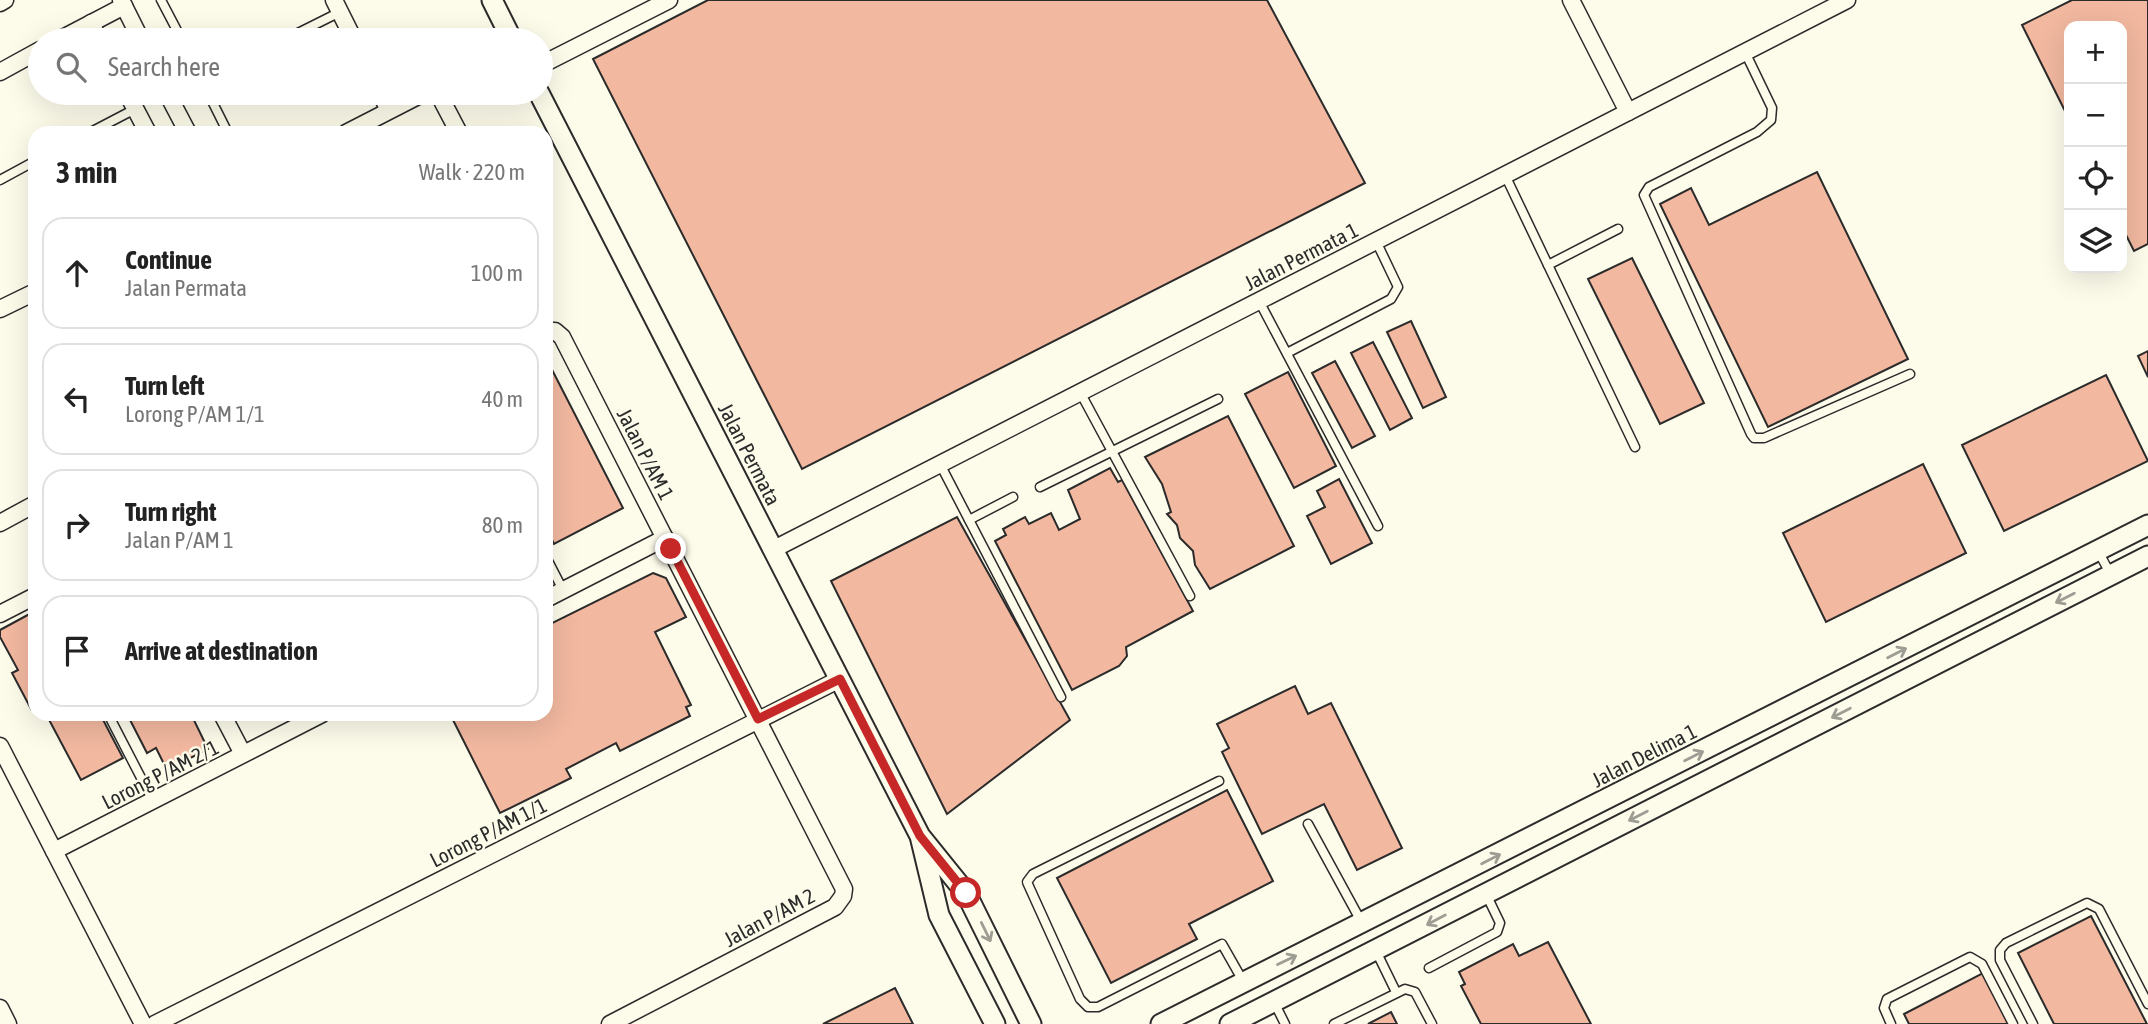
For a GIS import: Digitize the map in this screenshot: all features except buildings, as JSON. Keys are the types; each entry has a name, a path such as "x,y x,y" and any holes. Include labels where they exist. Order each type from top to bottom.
{"street":[{"path":"0,3 5,0"},
{"path":"492,0 506,28"},
{"path":"553,59 669,0"},
{"path":"1571,0 1628,112"},
{"name":"Jalan Permata 1","path":"774,549 1847,0"},
{"path":"81,28 122,3 135,28"},
{"path":"337,6 348,28"},
{"path":"90,23 93,28"},
{"path":"0,72 28,57"},
{"path":"133,105 144,126"},
{"path":"173,105 184,126"},
{"path":"386,105 389,110"},
{"path":"358,126 399,105"},
{"path":"444,105 454,126"},
{"name":"Jalan Permata","path":"546,105 920,836 966,893 1031,1024"},
{"path":"0,309 28,295"},
{"name":"Jalan P/AM 1","path":"553,331 562,337 758,719"},
{"path":"0,523 28,508"},
{"name":"Jalan Delima 1","path":"1161,1024 2148,525"},
{"path":"553,595 665,538"},
{"path":"1230,1024 2148,556"},
{"path":"0,614 28,600"},
{"name":"Lorong P/AM 1/1","path":"155,1024 840,679"},
{"name":"Jalan P/AM 2","path":"610,1024 835,907 843,896 842,883 758,719"},
{"path":"226,721 243,754"},
{"name":"Lorong P/AM 2/1","path":"54,851 308,721"},
{"path":"0,746 143,1024"},
{"name":"Jalan Permata","path":"920,836 939,915 995,1024"},
{"path":"0,1008 8,1024"}],"lane":[{"path":"161,0 175,28"},
{"path":"303,28 337,6"},
{"path":"1745,52 1772,108 1771,120 1757,132 1649,187 1644,194 1751,434 1754,438 1764,439 1910,374"},
{"path":"214,105 225,126"},
{"path":"102,126 135,109"},
{"path":"0,180 28,165"},
{"path":"1505,175 1635,447"},
{"path":"1548,265 1618,229"},
{"path":"1287,353 1391,299 1398,286 1376,241"},
{"path":"1259,300 1378,526"},
{"path":"1080,392 1190,596"},
{"path":"1040,487 1218,399"},
{"path":"940,464 1061,697"},
{"path":"969,520 1013,497"},
{"path":"2098,551 2111,575"},
{"path":"553,570 563,590"},
{"path":"112,721 153,801"},
{"path":"1219,781 1033,874 1027,882 1080,999 1088,1007 1098,1007 1222,944 1243,981"},
{"path":"1308,824 1362,924"},
{"path":"1429,968 1497,932 1500,923 1486,894"},
{"path":"2033,1024 2000,960 2000,950 2006,943 2087,902 2099,909 2148,1004"},
{"path":"1376,951 1396,992"},
{"path":"1891,1024 1884,1008 1887,999 1969,957 1982,964 2012,1024"},
{"path":"1334,1024 1405,989 1415,992 1432,1024"},
{"path":"1274,1002 1285,1024"}],"route":[{"path":"671,549 758,719 840,679 920,836 966,893"}]}
